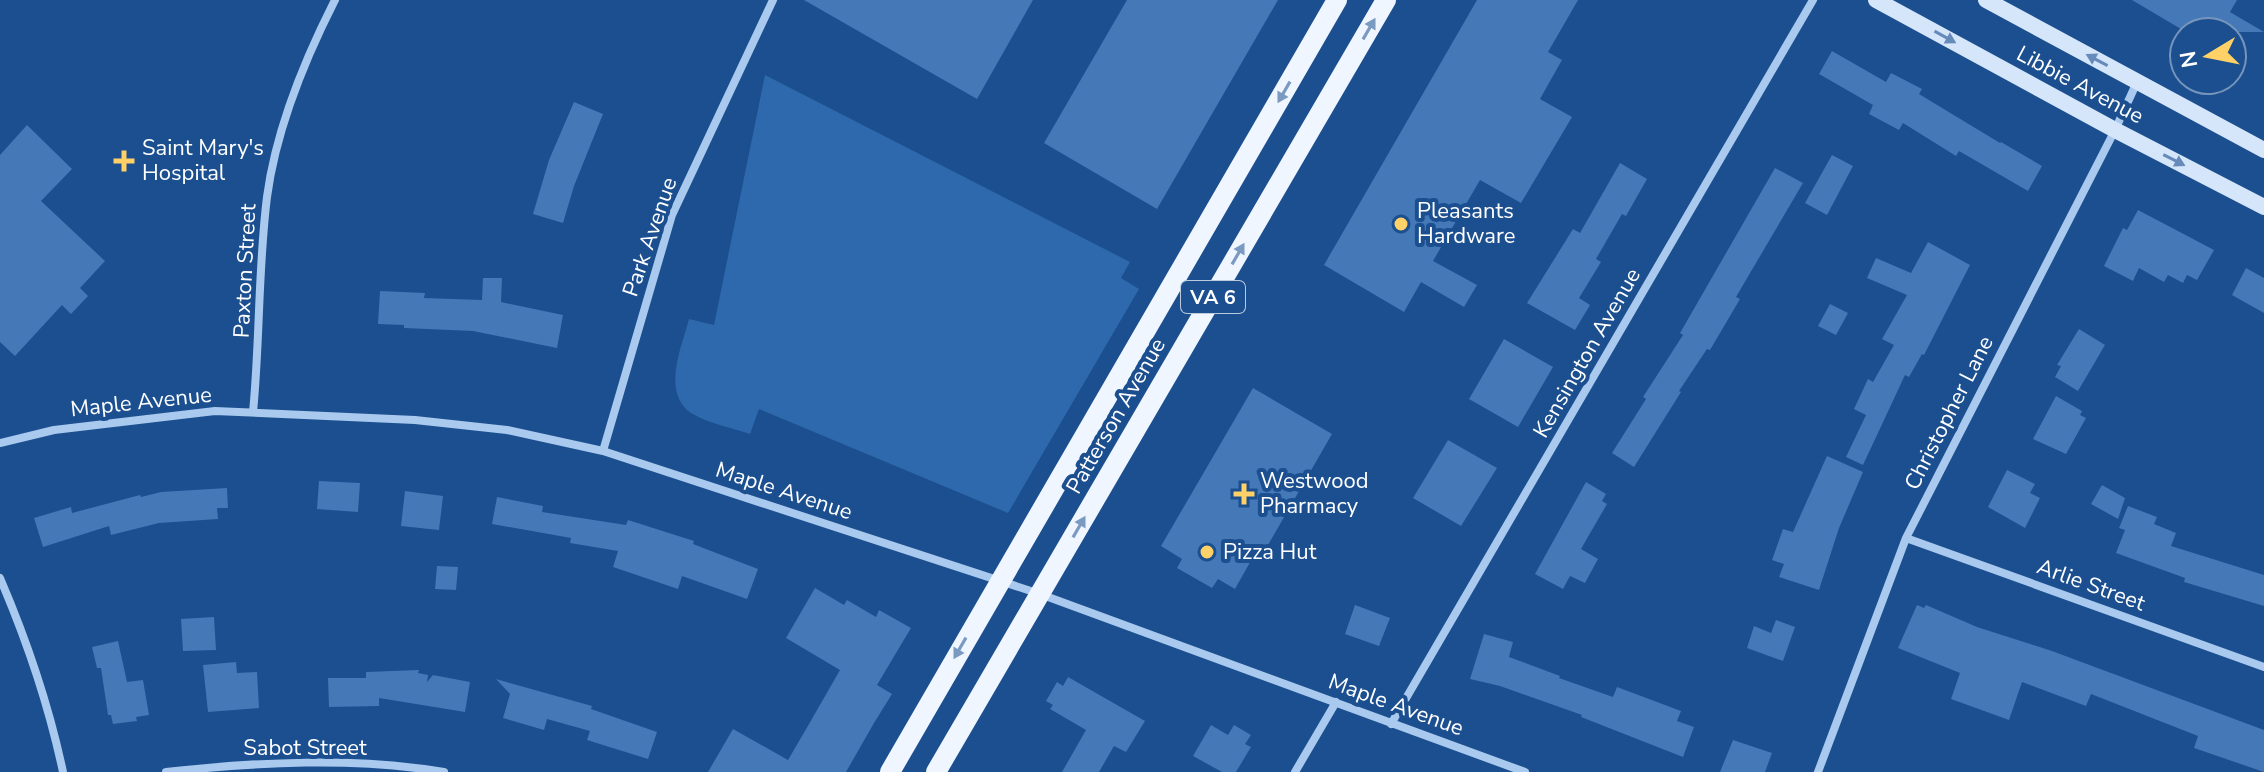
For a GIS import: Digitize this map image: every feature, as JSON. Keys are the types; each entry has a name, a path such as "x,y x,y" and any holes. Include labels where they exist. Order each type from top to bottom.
{"main road":[{"name":"Patterson Avenue","path":"890,772 1337,0"},
{"name":"Patterson Avenue","path":"936,772 1386,0"},
{"name":"Libbie Avenue","path":"1876,0 2264,207"},
{"name":"Libbie Avenue","path":"1986,0 2264,150"}],"street":[{"name":"Paxton Street","path":"253,412 260,343 262,247 267,195 287,116 321,27 335,0"},
{"name":"Park Avenue","path":"603,451 672,215 773,0"},
{"name":"Kensington Avenue","path":"1391,724 1813,0"},
{"name":"Christopher Lane","path":"1818,772 1906,538 2137,82"},
{"name":"Maple Avenue","path":"0,443 54,430 215,411 415,420 507,430 603,451 1040,594 1525,772"},
{"name":"Arlie Street","path":"1906,538 2264,667"},
{"path":"0,578 16,615 46,706 63,772"},
{"path":"1295,772 1336,702"},
{"name":"Sabot Street","path":"166,772 298,763 444,772"}],"shaded area":[{"path":"765,75 1130,262 1121,278 1139,289 1008,513 759,409 750,434 704,420 682,404 675,381 679,355 689,319 714,325"}],"building":[{"path":"804,0 1033,0 977,99"},
{"path":"1127,0 1278,0 1157,209 1044,143"},
{"path":"1477,0 1578,0 1548,52 1562,60 1540,99 1572,117 1521,203 1480,180 1433,261 1477,285 1464,307 1421,282 1404,312 1324,265"},
{"path":"2132,0 2237,0 2230,12 2237,16 2168,16 2168,21"},
{"path":"2248,23 2264,32 2248,32"},
{"path":"1832,51 1886,82 1891,73 1922,89 1919,94 2042,166 2028,191 1959,151 1956,156 1903,123 1899,130 1869,114 1873,105 1819,74"},
{"path":"574,102 603,114 574,186 563,223 533,214 549,160"},
{"path":"27,125 72,169 41,201 105,261 80,288 88,296 71,314 62,305 15,356 0,342 0,155"},
{"path":"1832,155 1853,166 1827,215 1805,203"},
{"path":"1620,163 1647,179 1596,259 1601,262 1579,298 1590,305 1575,330 1527,303 1573,229 1580,233"},
{"path":"1775,168 1803,183 1736,297 1740,299 1710,350 1707,349 1679,391 1634,467 1612,453 1683,335 1680,333"},
{"path":"2138,210 2214,250 2197,280 2187,275 2183,283 2168,275 2164,282 2139,268 2133,281 2104,266 2123,228 2127,230"},
{"path":"1928,242 1970,265 1924,355 1909,377 1905,375 1863,465 1846,457 1866,415 1854,409 1868,379 1873,382 1894,345 1882,339 1907,295 1867,278 1876,258 1911,273"},
{"path":"2246,268 2264,278 2264,313 2232,295"},
{"path":"483,278 502,278 501,302 563,315 557,348 473,331 378,324 380,291 425,293 424,298 482,300"},
{"path":"1830,304 1848,313 1836,335 1818,326"},
{"path":"2079,329 2105,345 2078,391 2055,377 2061,366 2057,365"},
{"path":"1504,339 1553,367 1518,427 1469,399"},
{"path":"1253,388 1332,434 1264,552 1258,548 1235,589 1218,579 1212,588 1177,568 1182,559 1161,546"},
{"path":"2056,396 2082,411 2080,415 2086,418 2066,454 2033,439"},
{"path":"1448,440 1497,468 1461,526 1413,498"},
{"path":"1827,456 1863,472 1839,528 1819,590 1779,577 1784,564 1772,560 1783,529 1793,532"},
{"path":"2007,470 2035,484 2030,493 2040,498 2025,528 1988,507"},
{"path":"319,481 360,483 358,512 317,509"},
{"path":"1586,482 1606,494 1602,501 1607,504 1581,549 1598,559 1585,583 1570,576 1563,589 1535,574"},
{"path":"2102,485 2125,498 2118,519 2091,504"},
{"path":"227,488 228,508 217,508 218,519 159,523 111,535 109,526 43,547 34,518 71,507 72,513 140,495"},
{"path":"405,491 443,496 439,530 401,526"},
{"path":"497,497 543,506 542,512 626,525 628,520 694,541 693,544 758,569 747,599 682,576 678,589 613,567 618,551 570,543 571,538 492,524"},
{"path":"2128,506 2157,517 2154,524 2176,533 2171,546 2264,575 2264,606 2184,582 2185,578 2116,553 2125,530 2119,528"},
{"path":"437,566 458,567 456,590 435,589"},
{"path":"815,588 844,605 847,600 876,617 879,610 911,628 877,685 892,694 846,772 708,772 733,729 788,760 809,724 840,670 786,638"},
{"path":"1355,605 1390,618 1379,646 1345,634"},
{"path":"1917,605 1924,608 1926,605 1977,627 2052,651 2264,730 2264,772 2194,748 2198,736 2091,694 2086,706 2022,682 2009,720 1951,699 1960,673 1898,648"},
{"path":"214,617 216,650 183,651 181,619"},
{"path":"1776,620 1795,627 1783,661 1747,648 1754,626 1771,633"},
{"path":"1484,634 1513,642 1509,657 1559,678 1613,697 1617,687 1681,711 1677,721 1694,727 1683,757 1582,715 1500,686 1470,679"},
{"path":"118,641 127,682 143,680 149,715 136,717 137,721 113,724 111,715 108,715 101,668 97,668 92,647"},
{"path":"236,662 237,673 257,672 259,708 208,712 203,665"},
{"path":"419,670 418,673 428,675 427,682 433,675 470,682 465,712 379,698 379,706 329,707 328,678 366,678 366,672"},
{"path":"1068,677 1145,721 1126,752 1114,746 1099,772 1062,772 1086,730 1050,709 1053,705 1046,701 1057,682 1063,686"},
{"path":"496,679 592,706 591,709 657,732 648,759 587,740 590,731 547,719 544,730 503,718 510,694"},
{"path":"1211,725 1228,735 1234,725 1251,735 1245,744 1251,747 1236,772 1222,772 1193,756"},
{"path":"1733,740 1772,753 1765,772 1720,772"}],"place":[{"name":"Saint Mary's Hospital","path":"124,161"},
{"name":"Pleasants Hardware","path":"1401,224"},
{"name":"Westwood Pharmacy","path":"1244,494"},
{"name":"Pizza Hut","path":"1207,552"}]}
